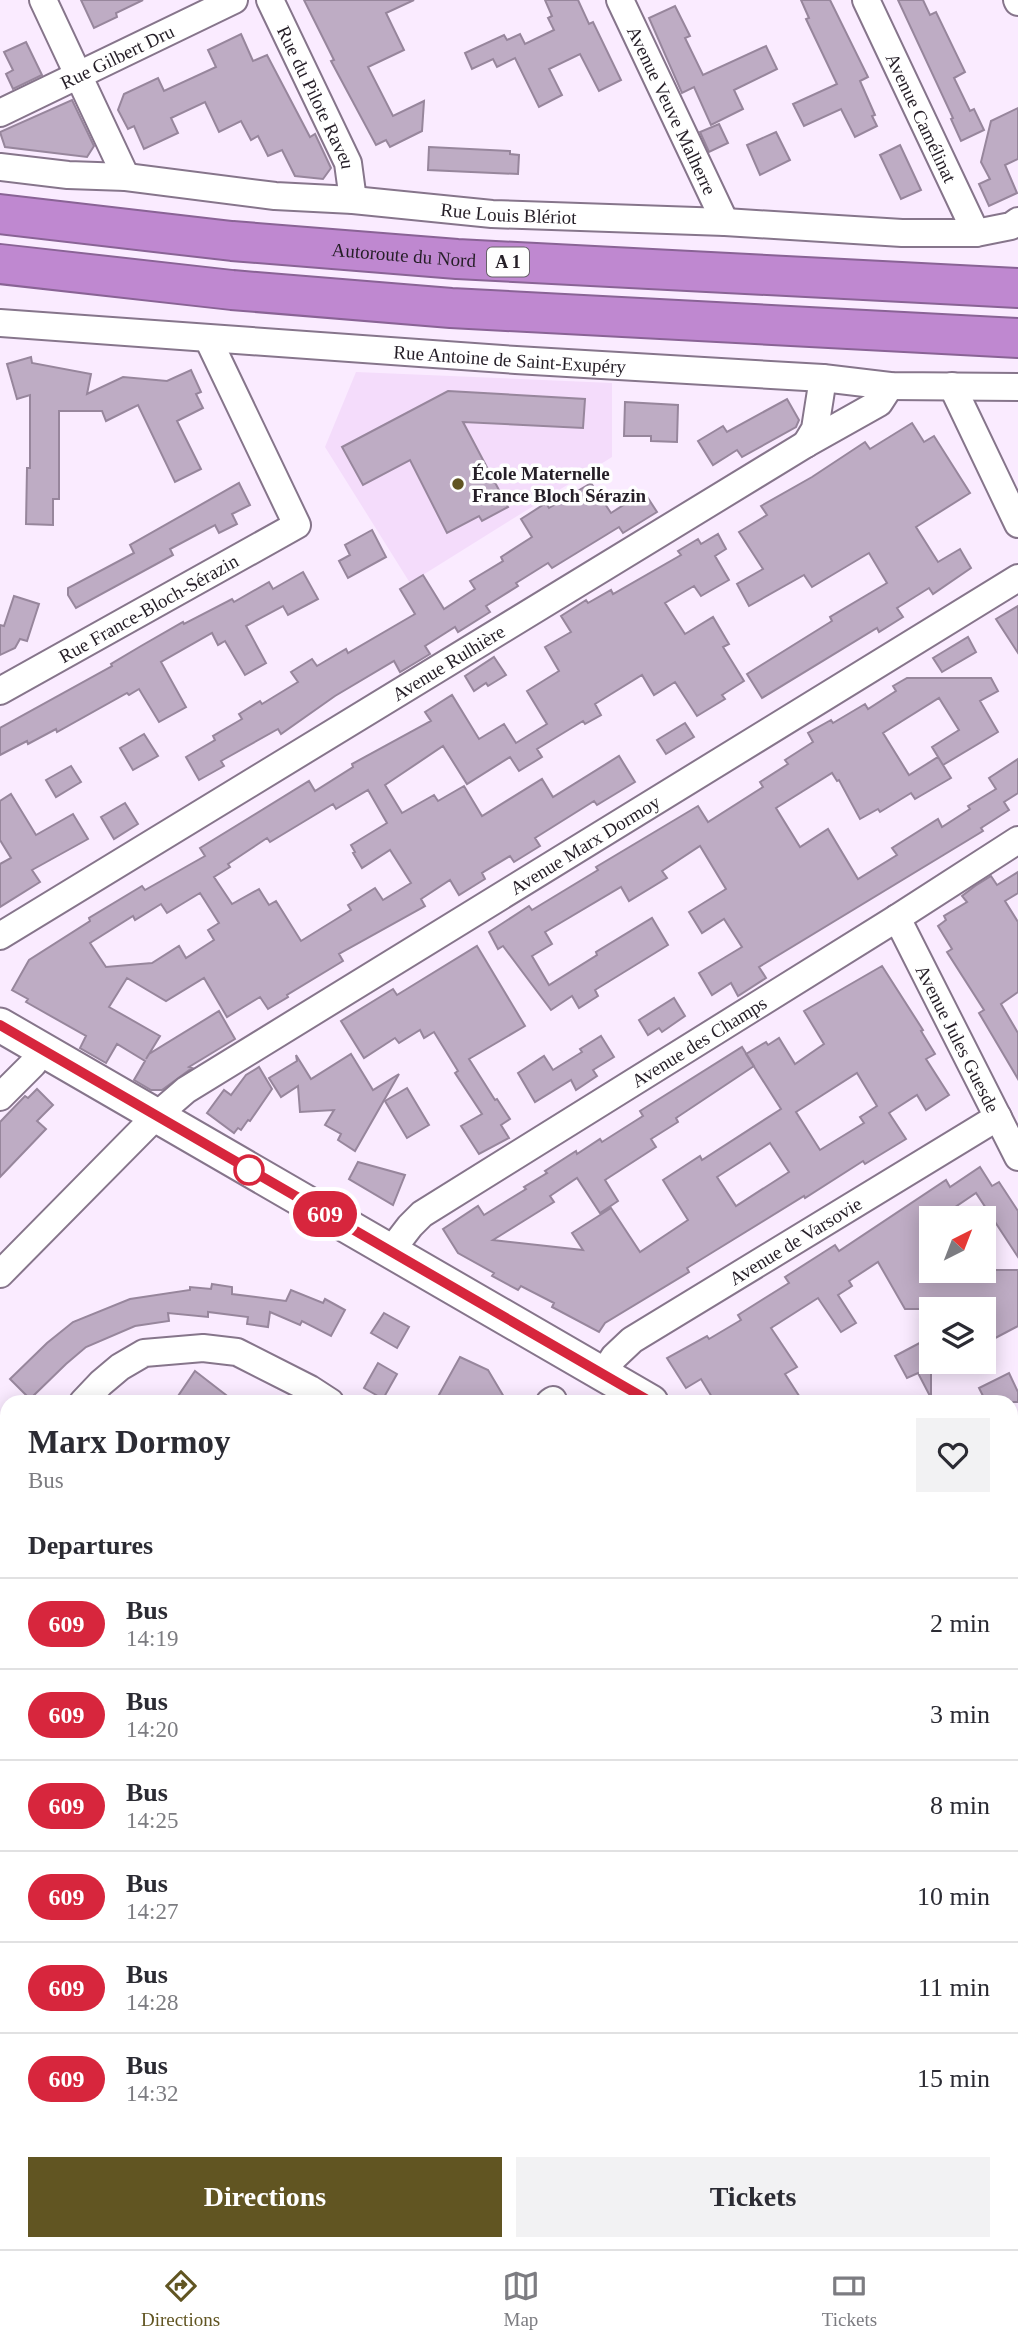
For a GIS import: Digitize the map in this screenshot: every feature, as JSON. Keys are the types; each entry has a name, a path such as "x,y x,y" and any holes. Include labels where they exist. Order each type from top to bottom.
{"highway":[{"name":"Autoroute du Nord","path":"0,214 232,241 457,259 1018,288"},
{"path":"0,264 232,290 451,308 1018,338"}],"street":[{"path":"43,0 126,177"},
{"name":"Rue Gilbert Dru","path":"0,113 234,0"},
{"name":"Rue du Pilote Raveu","path":"270,0 348,163 353,200"},
{"name":"Avenue Veuve Malherre","path":"620,0 724,222"},
{"name":"Avenue Camélinat","path":"866,0 976,233"},
{"name":"Rue Louis Blériot","path":"0,167 68,175 126,177 275,196 353,200 492,214 724,222 902,233 976,233 1011,226 1018,221"},
{"name":"Rue Antoine de Saint-Exupéry","path":"0,323 208,340 823,378 890,386 1018,387"},
{"name":"Rue France-Bloch-Sérazin","path":"0,691 297,525 208,340"},
{"path":"806,443 815,429 823,378"},
{"name":"Avenue Rulhière","path":"0,936 806,443 879,403 890,386"},
{"path":"952,386 1018,524"},
{"name":"Avenue Marx Dormoy","path":"0,1274 156,1116 186,1090 1018,578"},
{"name":"Avenue des Champs","path":"390,1252 422,1214 1018,840"},
{"name":"Avenue Jules Guesde","path":"897,918 1018,1157"},
{"path":"0,1025 639,1395"},
{"path":"0,1097 33,1064 43,1049"},
{"name":"Avenue de Varsovie","path":"603,1374 614,1357 632,1340 998,1117"},
{"path":"90,1395 111,1375 144,1353 203,1348 237,1352 319,1395"}],"shaded area":[{"name":"École Maternelle France Bloch Sérazin","path":"356,372 612,383 612,457 410,583 325,447"}],"building":[{"path":"81,0 143,0 116,13 117,17 94,28"},
{"path":"304,0 414,0 386,13 404,50 368,67 393,116 424,101 422,131 390,147 386,140 376,145 331,61 334,60"},
{"path":"545,0 578,0 589,24 593,22 621,80 599,91 580,54 549,69 562,95 539,107 515,58 497,67 493,59 472,69 465,53 504,35 507,40 520,34 525,44 554,30 548,18 552,16"},
{"path":"801,0 830,0 868,77 860,81 877,126 855,137 841,109 804,126 793,104 837,84 806,19 809,18"},
{"path":"898,0 923,0 930,15 936,12 965,72 954,78 970,111 974,109 984,130 961,141"},
{"path":"675,6 690,36 685,38 703,75 766,46 777,69 734,90 743,109 711,125 694,87 682,93 649,18"},
{"path":"241,34 253,61 267,55 310,137 315,134 331,168 323,179 295,176 282,150 268,156 258,136 251,140 241,121 219,132 205,102 171,118 178,133 144,149 134,126 128,129 118,110 124,94 158,78 164,91 216,67 208,50"},
{"path":"26,42 42,75 13,89 6,74 13,70 4,52"},
{"path":"72,100 94,146 87,157 5,147 0,132"},
{"path":"1018,108 1018,159 1005,165 1017,193 989,206 979,184 990,179 981,162 991,121"},
{"path":"719,124 728,143 709,152 700,132"},
{"path":"776,132 790,160 760,175 747,145"},
{"path":"900,145 921,190 901,199 880,155"},
{"path":"429,147 510,151 510,154 519,155 518,174 428,170"},
{"path":"31,357 32,363 91,374 87,394 123,377 167,381 191,370 201,392 196,394 203,408 177,421 201,469 175,482 138,405 106,421 102,411 59,411 59,499 53,499 53,525 26,524 27,468 30,468 30,395 17,399 7,364"},
{"path":"448,391 585,399 583,428 463,422 508,507 482,521 479,516 447,533 410,460 363,485 342,447"},
{"path":"787,399 799,420 796,427 742,457 737,450 713,465 698,441 723,426 727,432"},
{"path":"625,402 678,405 677,442 651,441 651,436 624,436"},
{"path":"912,423 924,442 934,436 970,493 916,527 938,562 960,549 971,568 933,594 929,588 897,608 903,617 879,632 877,628 762,698 747,674 832,621 830,617 887,583 869,553 812,587 804,575 749,606 737,584 763,569 739,532 767,515 761,506 865,442 870,449"},
{"path":"239,483 250,505 232,514 237,524 219,533 215,525 170,549 173,555 76,608 68,595 68,588 134,553 130,545"},
{"path":"591,483 611,513 644,492 657,512 623,533 619,527 552,568 548,563 486,606 490,612 458,632 455,627 425,646 430,654 400,672 394,661 335,696 281,734 278,729 221,761 224,766 199,780 186,757 215,740 213,736 242,719 239,714 260,701 262,704 298,682 291,672 312,659 317,666 346,649 348,653 415,614 400,589 423,575 444,609 475,589 470,581 503,561 501,557 532,537 521,519 546,503 549,508"},
{"path":"372,530 386,557 348,578 339,561 350,555 345,545"},
{"path":"718,534 726,549 715,556 729,580 701,596 694,586 665,603 685,634 713,617 729,644 723,647 744,681 722,695 725,699 697,716 675,682 654,695 642,675 595,704 601,715 585,724 583,721 537,749 542,757 519,771 510,757 467,784 443,746 385,785 402,813 434,795 438,801 464,786 482,816 542,779 553,797 619,756 635,782 597,805 594,801 535,838 540,846 514,862 510,856 482,873 485,879 459,895 450,880 421,899 425,906 339,954 343,961 268,1009 260,997 227,1017 204,978 166,1001 127,978 109,1007 160,1036 149,1054 219,1011 235,1039 189,1067 192,1068 162,1090 151,1090 134,1080 145,1061 117,1044 106,1063 80,1048 86,1036 26,1002 28,999 12,990 29,960 90,921 89,918 142,886 145,890 205,856 200,848 309,781 315,791 353,767 352,764 431,721 425,712 452,695 479,739 504,724 516,743 547,724 527,691 559,671 545,647 571,632 561,616 586,600 588,603 611,590 613,594 681,555 678,551 698,539 701,544","holes":["368,790 387,823 351,845 355,852 353,853 362,868 390,850 411,883 383,900 375,888 348,905 351,910 301,941 276,901 269,905 259,889 232,904 214,877 230,867 228,864 267,838 270,842 333,804 336,809","200,893 219,923 208,930 214,940 186,958 179,946 152,963 106,967 90,943 133,916 135,920 161,904 167,913"]},
{"path":"303,572 318,599 288,615 283,606 246,626 266,663 245,675 225,641 218,645 212,633 161,662 186,707 159,722 139,689 57,732 56,729 0,755 0,728 112,666 111,664 183,622 184,624 232,599 234,602 269,582 273,589"},
{"path":"14,596 39,604 27,641 20,639 15,648 0,655 0,625 4,626"},
{"path":"1018,606 1018,653 996,619"},
{"path":"968,637 976,652 942,672 933,658"},
{"path":"494,657 506,675 474,691 465,676"},
{"path":"907,678 991,678 998,691 980,701 998,732 943,765 932,747 959,730 939,698 883,733 909,775 938,757 951,778 915,799 911,793 880,812 878,809 860,819 839,780 837,781 832,773 776,808 800,847 828,829 858,879 897,855 892,848 938,819 942,827 970,809 968,806 996,789 989,778 1018,759 1018,793 1004,802 1009,810 981,828 983,831 759,967 766,978 738,996 731,983 712,995 699,973 742,947 724,919 702,933 689,912 726,889 700,846 662,871 667,878 629,901 621,887 545,932 552,944 532,956 549,985 652,918 668,945 595,990 598,996 579,1008 572,996 551,1010 503,946 498,949 489,932 529,906 532,910 598,870 596,867 698,806 708,822 763,787 760,782 788,764 785,760 813,742 808,733 831,720 833,723 865,704 868,709 896,691 893,686"},
{"path":"685,723 694,737 666,754 657,740"},
{"path":"144,734 158,756 133,770 120,748"},
{"path":"71,766 81,782 56,797 46,780"},
{"path":"11,794 36,835 73,814 88,839 32,870 40,882 0,907 0,864 11,858 0,840 0,801"},
{"path":"125,803 138,824 114,839 101,817"},
{"path":"1018,872 1018,893 1005,901 1018,922 1018,992 1001,1004 1018,1033 1018,1079 979,1013 984,1010 947,952 952,949 938,926 946,920 944,916 967,902 962,896 975,886 991,876 997,885"},
{"path":"477,946 525,1026 469,1059 510,1119 501,1125 509,1138 479,1154 461,1126 482,1114 455,1073 458,1071 434,1032 424,1038 420,1030 399,1043 395,1038 364,1058 341,1021 393,989 397,995"},
{"path":"882,966 923,1030 921,1031 935,1054 926,1059 949,1095 926,1110 917,1095 889,1113 906,1139 865,1164 863,1161 687,1268 689,1272 605,1323 599,1332 552,1307 554,1303 521,1286 518,1290 492,1276 494,1273 458,1253 443,1229 478,1206 484,1215 526,1189 524,1187 547,1173 545,1171 576,1151 577,1154 600,1139 602,1142 643,1116 640,1111 742,1047 746,1054 779,1038 795,1064 824,1044 804,1011","holes":["754,1066 781,1109 702,1160 700,1156 663,1180 688,1220 640,1252 611,1208 572,1233 583,1250 493,1240 554,1202 550,1196 577,1178 600,1213 618,1201 605,1180 656,1147 651,1139 678,1122 676,1118","857,1073 877,1106 860,1117 864,1123 820,1150 796,1112","770,1143 789,1172 736,1206 717,1177"]},
{"path":"674,998 685,1016 662,1032 659,1028 648,1035 639,1020"},
{"path":"601,1036 614,1057 593,1070 597,1076 576,1090 571,1080 535,1102 518,1073 544,1056 553,1070"},
{"path":"351,1054 373,1090 399,1074 355,1151 338,1140 341,1134 325,1125 334,1110 300,1112 298,1086 281,1097 269,1078 297,1061 296,1055 311,1079"},
{"path":"259,1067 272,1089 250,1121 234,1133 207,1113 224,1090 231,1095 246,1075"},
{"path":"407,1088 429,1125 407,1138 385,1101"},
{"path":"37,1089 53,1105 37,1121 46,1129 0,1177 0,1122 25,1096 28,1098"},
{"path":"358,1162 405,1175 393,1205 349,1179"},
{"path":"980,1167 992,1186 999,1182 1018,1211 1018,1257 996,1223 996,1206 985,1206 976,1193 957,1206 919,1206 919,1283 996,1283 996,1270 1018,1270 1018,1326 996,1338 996,1297 919,1297 919,1309 905,1309 878,1262 849,1281 852,1286 838,1295 856,1323 841,1332 818,1298 771,1328 797,1367 785,1374 798,1395 711,1395 701,1379 686,1388 667,1358 707,1336 709,1339 741,1320 738,1315 789,1283 785,1277 835,1245 839,1251 946,1180 950,1187"},
{"path":"212,1284 232,1287 232,1294 286,1301 291,1290 323,1303 325,1299 345,1310 331,1336 302,1321 300,1325 270,1312 268,1327 247,1324 248,1317 208,1312 208,1317 168,1313 169,1321 135,1326 86,1347 34,1395 26,1395 10,1379 73,1322 130,1299 190,1290 190,1287 211,1289"},
{"path":"384,1313 409,1327 397,1348 371,1333"},
{"path":"919,1343 919,1374 931,1374 931,1395 918,1373 907,1378 895,1356"},
{"path":"460,1357 488,1370 503,1395 439,1395"},
{"path":"378,1363 397,1374 385,1395 376,1395 364,1388"},
{"path":"195,1371 226,1395 179,1395"},
{"path":"1009,1373 1018,1395 982,1395 979,1388"}],"bus line":[{"name":"609","path":"0,1025 639,1395"}],"place":[{"name":"École Maternelle France Bloch Sérazin","path":"458,484"}]}
